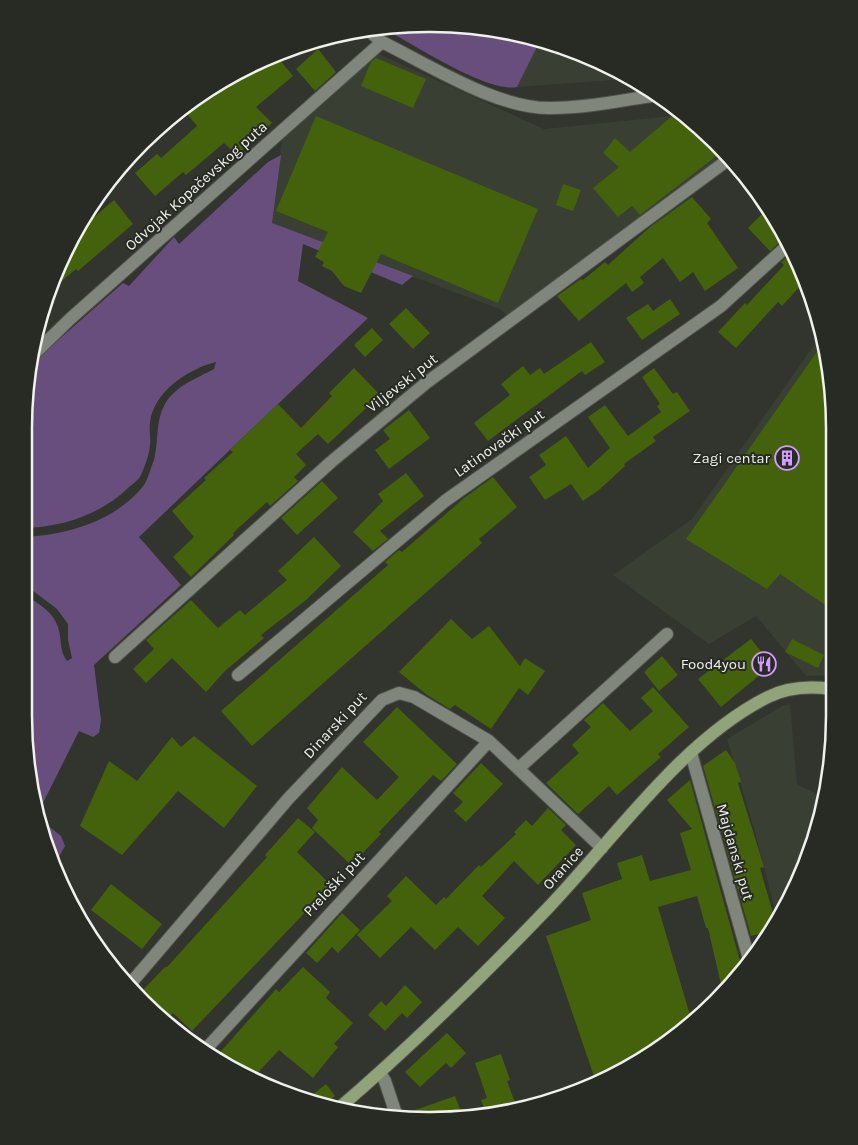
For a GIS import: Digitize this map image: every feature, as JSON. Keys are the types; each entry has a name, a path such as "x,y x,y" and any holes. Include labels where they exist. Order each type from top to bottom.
{"main road":[{"name":"Oranice","path":"345,1103 380,1073 548,908 691,753 722,727 769,697 786,690 826,689"}],"street":[{"path":"375,36 382,42 483,92 518,104 551,108 645,97"},
{"name":"Odvojak Kopačevskog puta","path":"41,346 382,42"},
{"name":"Viljevski put","path":"115,657 331,462 426,383 723,164"},
{"name":"Latinovački put","path":"238,676 445,501 721,306 783,250"},
{"path":"519,768 667,634"},
{"name":"Dinarski put","path":"134,980 288,800 382,700 399,693 414,697 489,741 602,848"},
{"name":"Preloški put","path":"209,1046 489,741"},
{"name":"Majdanski put","path":"691,753 747,953"},
{"path":"380,1073 385,1081 395,1111"}],"shaded area":[{"path":"455,33 506,40 537,48 517,87 504,87 489,83 433,57 393,34"},
{"path":"537,48 581,63 616,80 517,87"},
{"path":"377,53 544,129 672,116 720,161 512,321 502,310 271,223 282,140"},
{"path":"281,155 272,223 413,276 402,285 303,244 298,281 368,318 139,537 181,585 94,665 101,720 99,733 93,737 79,731 43,804 33,742 32,600 44,608 56,621 64,657 67,661 72,658 68,640 68,624 57,609 32,590 32,536 57,533 90,524 105,517 133,497 144,485 154,460 158,425 165,404 180,388 214,369 216,362 205,365 184,376 165,392 158,401 150,423 148,457 139,479 105,506 80,518 32,527 33,403 39,357 123,283 129,286 174,237 179,244 268,162"},
{"path":"816,342 822,377 826,429 826,675 806,676 756,616 709,644 613,575 692,519"},
{"path":"790,704 797,784 818,795 812,819 795,868 775,909 755,832 727,739 782,706"},
{"path":"48,826 61,836 65,846 59,857"}],"building":[{"path":"318,49 336,72 315,91 296,69"},
{"path":"376,58 426,79 413,108 361,86 371,62"},
{"path":"281,62 293,76 256,107 272,123 237,155 224,143 186,175 183,172 155,196 135,173 157,154 161,158 197,126 188,114 209,99 254,73"},
{"path":"316,116 538,209 498,303 381,254 361,293 344,286 332,271 322,266 324,262 315,257 328,232 276,211"},
{"path":"672,116 716,156 640,215 632,206 618,217 593,188 619,167 603,153 615,138 630,152"},
{"path":"563,184 581,190 573,211 556,205"},
{"path":"692,197 711,219 707,223 738,268 705,291 693,272 680,282 663,258 640,277 644,283 632,292 626,283 579,321 557,296 581,279 583,280 605,262 608,265 650,227"},
{"path":"114,200 133,224 78,271 76,269 61,281 73,254 94,217"},
{"path":"762,214 779,243 770,251 748,228"},
{"path":"787,258 799,288 782,306 778,302 736,348 718,332 745,303 747,305 784,265 781,262"},
{"path":"670,299 680,314 642,340 626,318 648,304 653,311"},
{"path":"406,308 430,333 413,349 389,324"},
{"path":"372,328 383,340 365,357 354,345"},
{"path":"591,342 605,362 585,375 582,371 488,441 474,423 510,395 501,384 523,366 530,375 540,368 544,374"},
{"name":"Zagi centar","path":"818,351 825,403 826,429 826,606 780,574 767,589 686,539"},
{"path":"354,368 380,395 328,444 318,434 296,454 306,465 294,477 298,481 270,506 267,502 233,533 234,535 191,577 173,557 194,537 172,511 206,480 204,478 233,452 230,450 278,404 301,428 332,396 329,393"},
{"path":"654,368 673,394 677,392 690,411 653,437 656,441 624,464 625,466 599,490 583,501 571,484 545,500 529,477 546,465 539,455 566,436 588,468 610,448 588,417 605,405 628,436 661,412 657,406 660,404 642,377"},
{"path":"409,410 430,438 389,469 375,450 390,439 383,430"},
{"path":"406,473 424,496 380,531 388,539 373,551 353,532 383,501 378,494"},
{"path":"493,477 517,507 479,539 482,543 252,746 221,711 388,565 385,562 399,550 402,552 464,498"},
{"path":"322,481 338,498 297,535 281,518"},
{"path":"314,537 341,566 306,600 261,635 264,638 225,671 206,692 172,658 146,683 133,669 154,649 146,640 191,600 218,628 240,610 245,615 287,580 278,571"},
{"path":"451,619 472,639 489,626 520,666 525,658 545,671 528,695 519,688 491,729 455,705 450,709 427,695 399,672"},
{"path":"751,639 772,665 721,707 698,679"},
{"path":"792,639 824,655 818,668 785,652"},
{"path":"662,656 678,675 659,691 644,672"},
{"path":"653,687 689,727 658,754 661,757 617,795 609,786 578,814 546,783 579,753 572,745 591,727 584,720 603,703 630,731 653,711 641,698"},
{"path":"397,707 457,764 441,781 433,775 379,832 381,834 351,865 312,828 318,820 307,808 342,767 377,800 399,777 363,742"},
{"path":"194,736 257,786 224,828 178,791 122,855 80,826 109,761 137,781 172,737 181,747"},
{"path":"726,750 735,763 741,782 738,783 764,867 760,868 773,913 760,934 751,936 703,766"},
{"path":"481,763 503,784 466,822 454,811 463,802 453,793"},
{"path":"690,780 740,961 721,984 708,928 706,928 697,896 658,907 690,1014 649,1046 594,1076 546,936 591,920 582,893 622,879 617,863 642,855 650,881 691,870 680,833 692,829 667,800"},
{"path":"548,808 566,825 561,830 576,845 538,885 514,861 482,896 505,918 478,946 458,927 435,950 411,927 380,958 357,935 392,901 387,896 406,876 436,905 444,897 446,899 479,865 481,867 516,834 514,832 526,820 532,826"},
{"path":"298,818 315,832 297,852 331,885 192,1031 173,1013 170,1016 143,990 167,967 267,857 265,855"},
{"path":"111,884 162,924 142,949 91,910"},
{"path":"342,913 360,930 338,953 332,947 317,963 306,953"},
{"path":"303,967 330,992 326,998 353,1023 334,1044 338,1047 313,1078 279,1050 257,1073 220,1052 276,989 279,992"},
{"path":"405,985 422,1002 407,1018 402,1013 385,1031 368,1015 381,1001 386,1006"},
{"path":"447,1033 466,1053 451,1068 446,1063 420,1087 405,1072"},
{"path":"501,1054 510,1080 507,1081 515,1103 484,1109 481,1100 487,1098 475,1063"},
{"path":"326,1084 335,1096 330,1100 313,1095"},
{"path":"455,1096 460,1109 454,1112 410,1112"}],"place":[{"name":"Zagi centar","path":"787,458"},
{"name":"Food4you","path":"764,664"}]}
